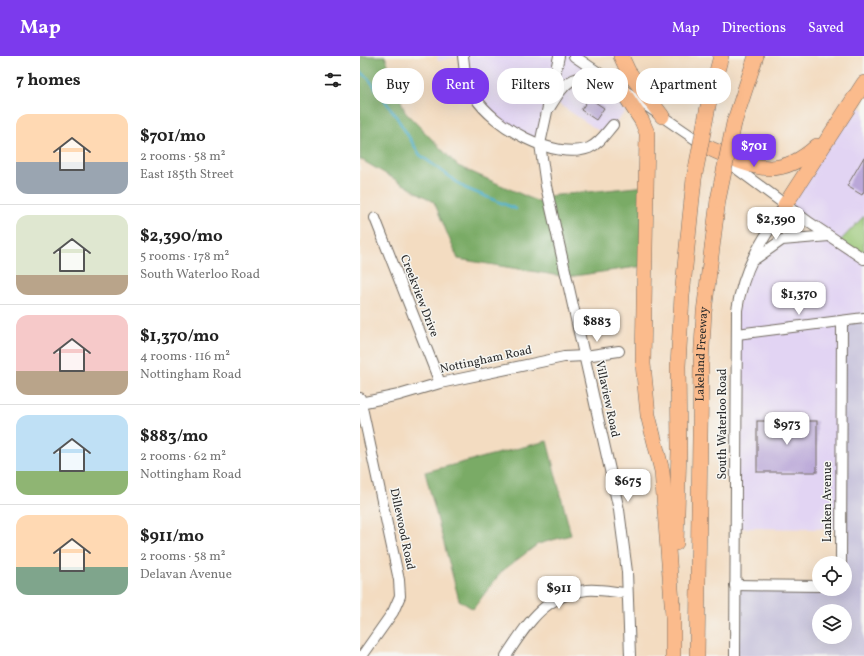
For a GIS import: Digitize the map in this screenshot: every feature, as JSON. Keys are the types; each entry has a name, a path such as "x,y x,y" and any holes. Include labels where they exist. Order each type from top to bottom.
{"highway":[{"path":"620,56 628,71 662,116"},
{"path":"713,68 714,56"},
{"name":"Lakeland Freeway","path":"718,68 721,56"},
{"name":"Lakeland Freeway","path":"698,656 702,357 704,312 718,200 749,56"},
{"path":"734,123 756,56"},
{"path":"785,205 864,83"},
{"path":"628,100 642,121 647,133 643,364 648,415 662,472 673,615"},
{"name":"Lakeland Freeway","path":"674,656 673,615 678,450 678,366 682,296 694,178 708,104"},
{"path":"709,148 749,166 773,168 787,166 804,158 831,134"}],"street":[{"path":"463,56 468,83 476,98 503,126 540,144 560,150 572,151 590,148 602,139 613,125"},
{"name":"Villaview Road","path":"559,56 540,144 546,186 619,510 627,572 630,656"},
{"path":"574,56 590,68"},
{"path":"546,114 563,88 572,79"},
{"path":"628,94 709,148 785,205 864,259"},
{"name":"South Waterloo Road","path":"735,656 737,334 739,296 742,281 748,266 785,205"},
{"name":"Creekview Drive","path":"374,218 440,384"},
{"path":"748,266 761,254 782,240 829,236"},
{"path":"737,334 864,318"},
{"name":"Lanken Avenue","path":"841,556 842,321"},
{"name":"Nottingham Road","path":"361,401 399,395 440,384 564,357 585,356 620,351"},
{"name":"Dillewood Road","path":"361,401 399,580 400,596 393,612 362,656"},
{"path":"735,585 812,586"},
{"path":"506,656 530,621 544,606 563,596 587,590 627,593"}],"shaded area":[{"path":"437,56 463,56 438,61"},
{"path":"463,56 574,56 591,68 572,68 572,104 628,104 628,100 631,105 605,135 559,104 564,104 564,68 497,68 497,104 549,104 540,144 520,136 483,104 489,104 489,68 467,68"},
{"path":"852,101 864,110 864,216 839,242 864,259 864,318 841,529 736,528 737,310 748,266 782,240 828,236 785,205"},
{"path":"864,318 864,656 735,656 735,585 812,588 812,596 852,596 852,556 845,556 842,321"}],"green space":[{"path":"360,56 385,56 389,68 372,68 372,104 402,104 405,112 458,166 550,207 548,196 646,186 644,266 567,277 458,259 434,202 360,159"},
{"path":"864,216 864,259 839,242"},
{"path":"547,441 571,535 538,544 501,572 473,609 459,600 425,472"}],"building":[{"path":"585,104 598,104 604,108 596,120 581,110"},
{"path":"864,157 864,191 862,195 847,186"},
{"path":"757,421 817,421 817,472 757,472"}],"waterway":[{"path":"360,72 368,78 394,113 420,155 465,188 516,209"}]}
